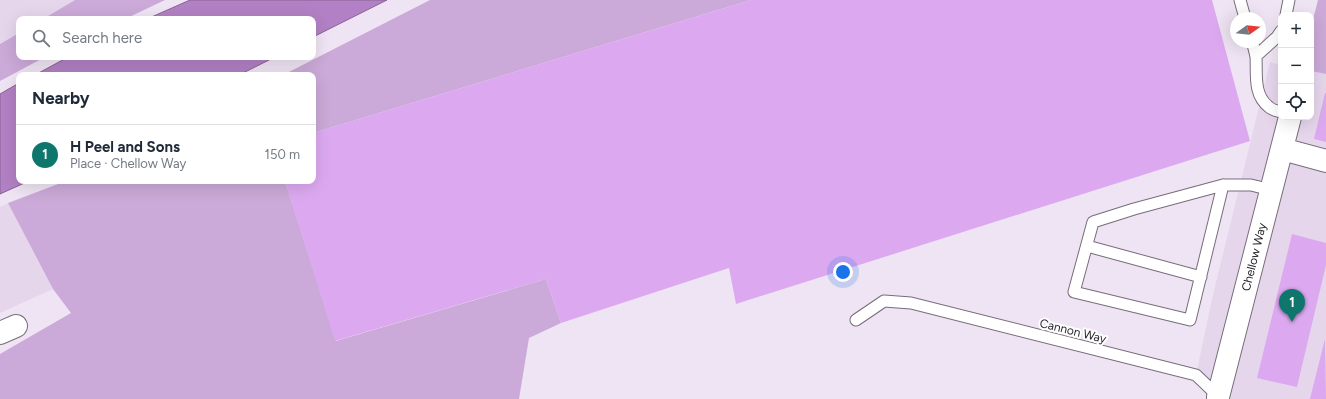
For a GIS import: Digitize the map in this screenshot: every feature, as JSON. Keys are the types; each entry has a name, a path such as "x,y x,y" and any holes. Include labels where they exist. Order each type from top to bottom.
{"street":[{"name":"Chellow Way","path":"1220,398 1289,120"},
{"path":"1282,149 1326,161"}],"lane":[{"path":"1240,0 1243,12"},
{"path":"1287,12 1289,0"},
{"path":"1256,56 1278,36"},
{"path":"1254,48 1256,56 1256,79 1258,90 1262,99 1270,108 1278,111"},
{"path":"1223,185 1190,320 1074,292 1093,222 1134,209 1223,185 1251,185 1271,190"},
{"path":"1086,246 1201,277"},
{"name":"Cannon Way","path":"856,320 884,301 911,303 1196,375 1220,398"}],"shaded area":[{"path":"0,0 75,0 48,16 16,16 16,35 0,44"},
{"path":"75,0 165,0 131,16 48,16"},
{"path":"190,0 387,0 316,36 316,16 154,16"},
{"path":"430,0 751,0 316,132 316,72 289,72 312,60 316,60 316,58"},
{"path":"1318,0 1326,0 1326,74 1314,72 1314,15"},
{"path":"16,35 16,60 39,60 0,81 0,44"},
{"path":"62,60 269,60 245,72 40,72"},
{"path":"1270,62 1278,64 1278,120 1314,120 1314,72 1326,74 1326,399 1221,399 1196,375 1212,299"},
{"path":"16,85 16,184 22,184 0,194 0,94"},
{"path":"58,184 286,184 336,341 546,279 561,323 529,338 519,399 0,399 0,354 71,313 53,289 8,203"},
{"path":"8,203 53,289 0,313 0,207"}],"building":[{"path":"751,0 1212,0 1250,141 736,304 729,268 561,323 546,279 335,341 286,184 316,184 316,132"},
{"path":"1326,93 1326,142 1314,139"},
{"path":"1292,234 1326,243 1326,265 1297,387 1257,378"},
{"path":"1325,339 1326,399 1310,399"}],"place":[{"name":"H Peel and Sons","path":"1292,322"}]}
